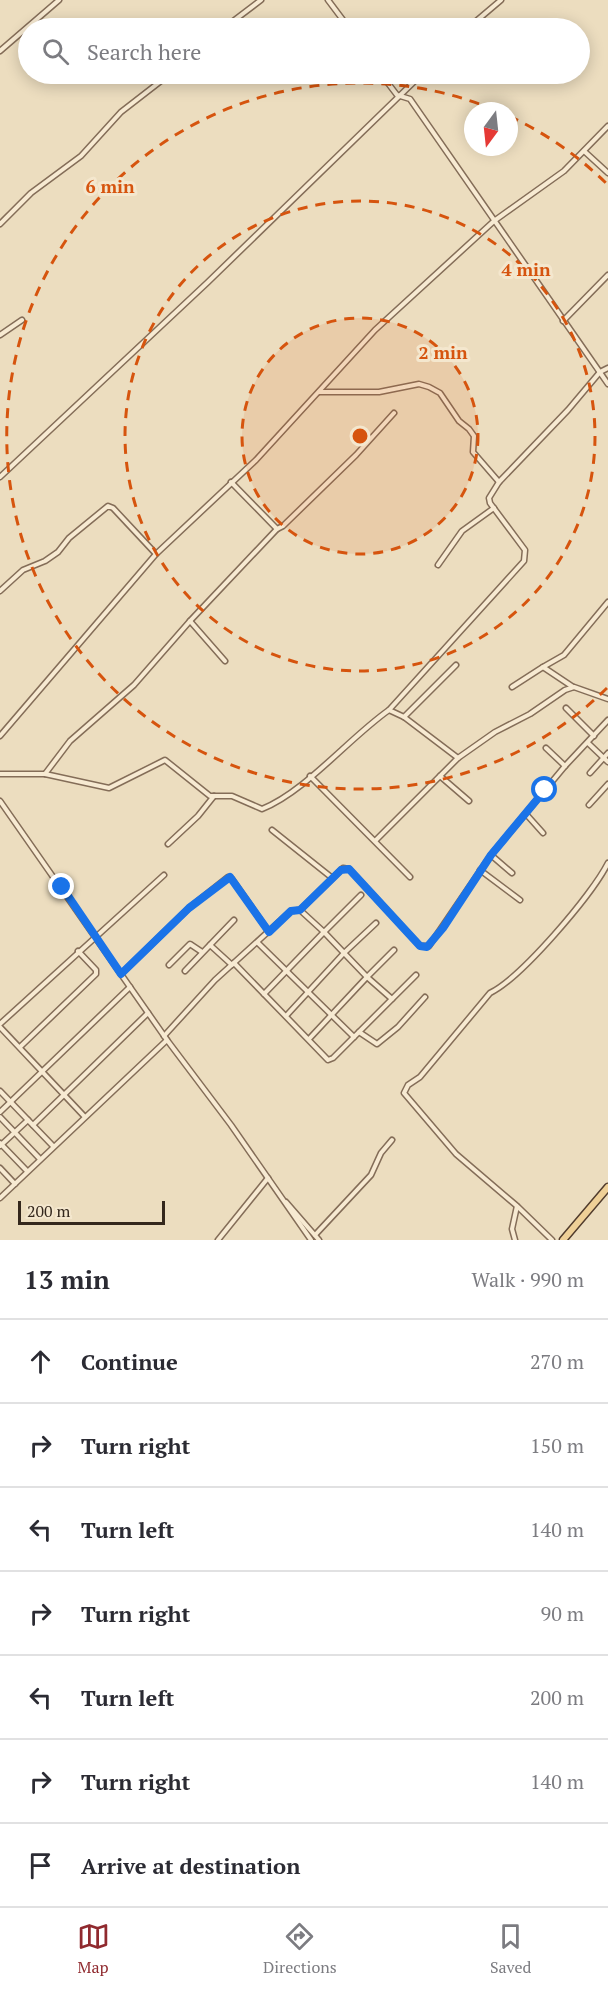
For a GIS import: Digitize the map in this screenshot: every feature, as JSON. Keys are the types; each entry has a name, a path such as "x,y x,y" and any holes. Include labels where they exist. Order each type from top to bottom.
{"main road":[{"path":"563,1240 608,1187"}],"street":[{"path":"38,18 59,0"},
{"path":"237,18 261,0"},
{"path":"328,0 342,18"},
{"path":"480,18 501,0"},
{"path":"0,51 18,35"},
{"path":"0,224 31,194 81,156 121,112 157,84"},
{"path":"388,84 395,93 410,99 608,384"},
{"path":"0,477 412,84"},
{"path":"0,736 156,554 256,460 375,330 494,220 564,171 608,126"},
{"path":"584,151 608,172"},
{"path":"563,321 608,275"},
{"path":"0,335 22,320"},
{"path":"0,774 45,774 109,788 165,760 204,792 240,798 262,809 273,805 389,710 524,561 525,550 489,498 499,482 568,410 600,372 608,368"},
{"path":"319,392 379,392 419,384 429,387 440,393 459,421 469,429 474,436 473,452 499,482"},
{"path":"45,774 70,741 134,686 190,621 277,529 283,526 356,455 394,413"},
{"path":"231,482 277,529"},
{"path":"0,591 23,570 45,561 58,552 69,538 108,506 113,508 145,545 156,554"},
{"path":"438,565 462,531 494,508"},
{"path":"512,687 564,655 608,602"},
{"path":"190,621 225,661"},
{"path":"404,717 456,665"},
{"path":"543,667 574,687 608,699"},
{"path":"376,840 458,758 495,732 574,687"},
{"path":"566,708 594,736"},
{"path":"389,710 404,717 458,758"},
{"path":"0,1197 166,1038 233,964 291,911 300,910 343,868 353,871 424,948 429,946 491,855 565,766 608,720"},
{"path":"588,743 608,762"},
{"path":"546,748 565,766"},
{"path":"591,773 608,753"},
{"path":"310,776 372,840 376,840 410,877"},
{"path":"440,776 469,801"},
{"path":"589,805 608,784"},
{"path":"168,844 198,816 214,795"},
{"path":"0,801 311,1240"},
{"path":"526,814 543,833"},
{"path":"272,830 331,878"},
{"path":"491,855 512,873"},
{"path":"552,1240 517,1206 456,1154 404,1093 408,1085 420,1077 490,993 504,986 550,938 600,877 608,863"},
{"path":"480,870 520,900"},
{"path":"84,1116 0,1026 78,951 164,875"},
{"path":"121,974 189,908 228,877 232,879 269,932"},
{"path":"264,994 361,895"},
{"path":"300,910 392,999"},
{"path":"185,971 234,920"},
{"path":"286,1016 344,953 376,923"},
{"path":"258,943 354,1037"},
{"path":"169,964 189,944 202,952"},
{"path":"210,945 264,994 328,1060 360,1032 416,975"},
{"path":"309,1039 394,950"},
{"path":"20,1047 96,974 96,970 78,951"},
{"path":"0,1112 130,987"},
{"path":"360,1032 377,1044 398,1027 426,997"},
{"path":"33,1125 148,1013"},
{"path":"0,1091 53,1146"},
{"path":"0,1117 40,1158"},
{"path":"27,1171 1,1145 28,1120"},
{"path":"315,1235 372,1175 381,1153 392,1140"},
{"path":"0,1168 15,1184"},
{"path":"218,1240 268,1178"},
{"path":"283,1198 319,1240"},
{"path":"515,1240 512,1229 517,1206"}],"route":[{"path":"62,887 121,974 189,908 228,877 232,879 269,932 291,911 300,910 341,870 349,869 420,946 427,947 443,928 491,855 545,790"}]}
